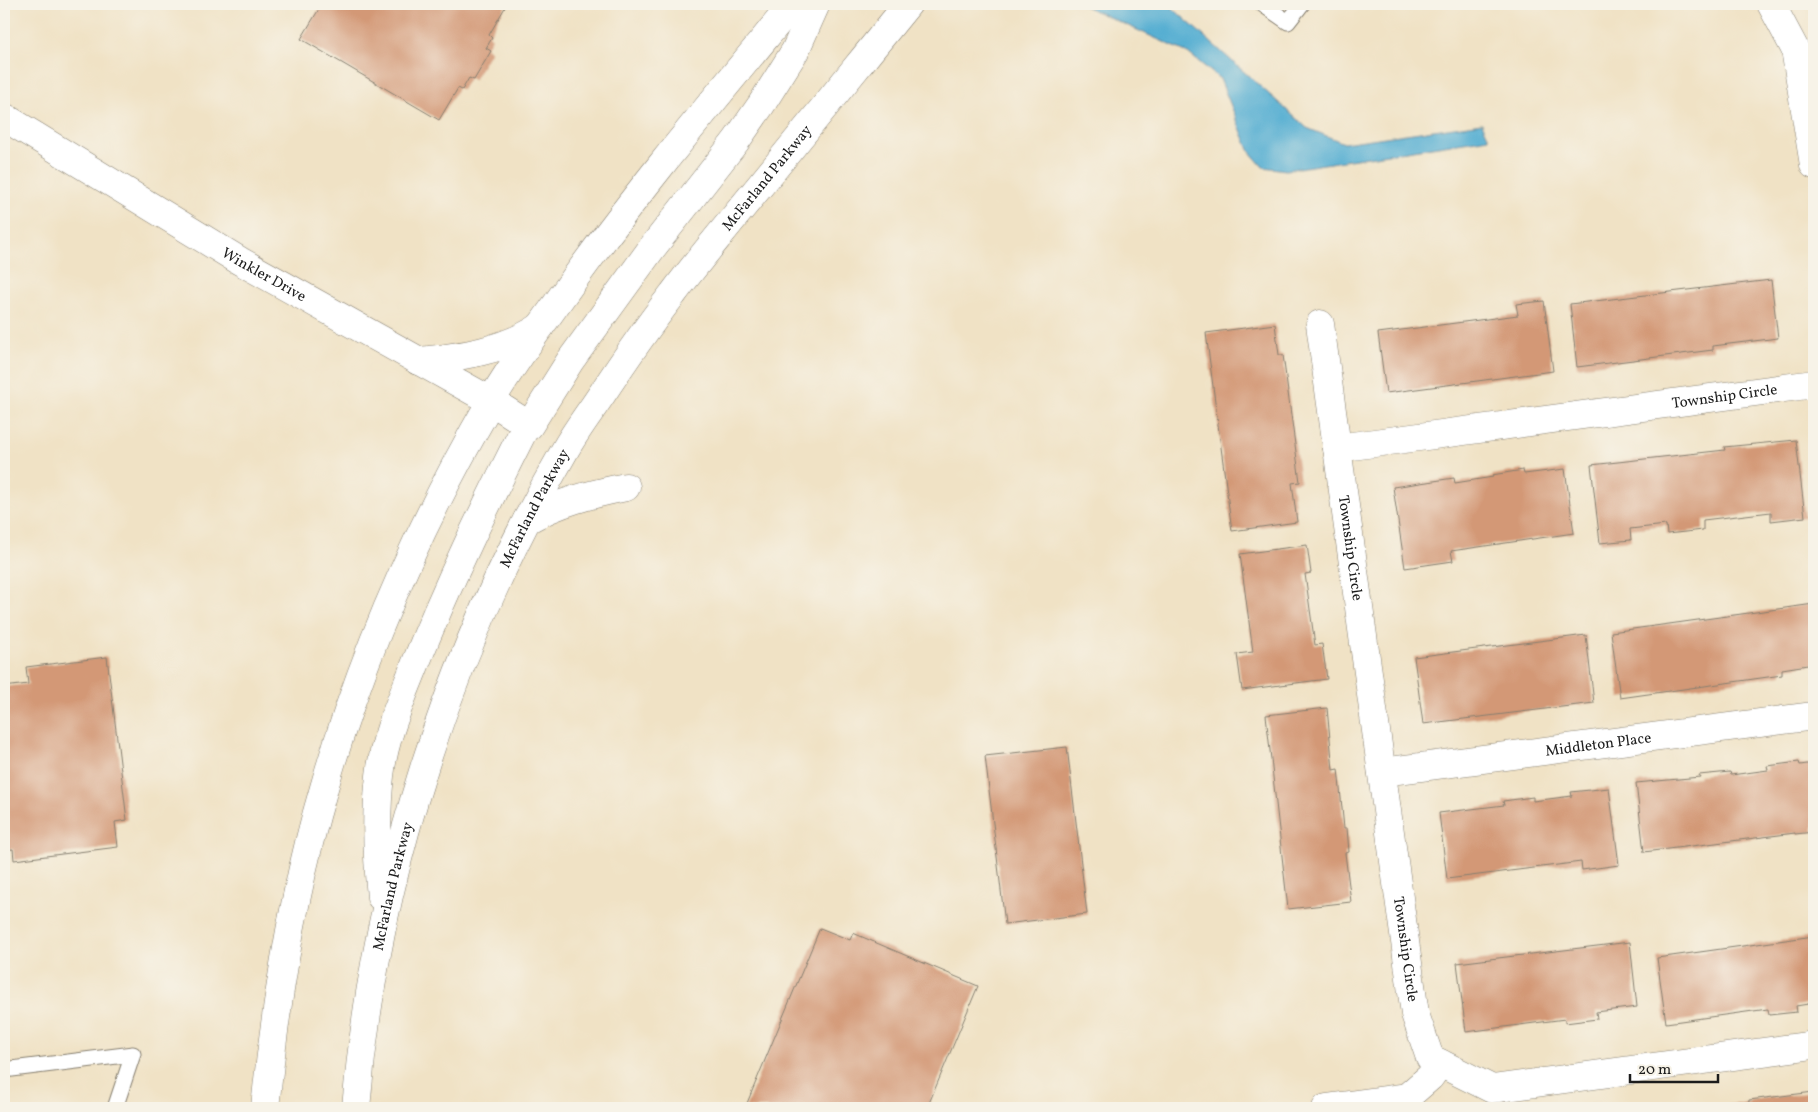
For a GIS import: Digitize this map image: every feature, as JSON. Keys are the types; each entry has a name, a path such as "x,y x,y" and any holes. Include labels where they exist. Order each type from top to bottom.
{"main road":[{"path":"265,1108 290,928 321,799 340,736 380,626 404,572 443,491 491,401 541,326 603,238 792,4"},
{"path":"383,921 376,847 380,774 387,740 432,623 494,488 528,425 576,353 652,248 736,141 761,105 795,50 816,4"},
{"name":"McFarland Parkway","path":"356,1108 365,1021 383,921 409,817 446,704 486,608 527,520 566,448 672,294 908,4"},
{"path":"1770,4 1794,50 1814,165"},
{"name":"Winkler Drive","path":"4,117 240,261 491,401 528,425"},
{"name":"Township Circle","path":"1320,324 1415,1014 1430,1058 1492,1089 1814,1045"},
{"path":"418,361 462,356 483,351 519,339 541,326"},
{"name":"Township Circle","path":"1338,448 1814,384"},
{"path":"527,520 543,511 572,500 626,487"},
{"name":"Middleton Place","path":"1382,772 1814,716"},
{"path":"1326,1108 1406,1097 1430,1077 1440,1063"}],"lane":[{"path":"1262,4 1288,22 1302,4"},
{"path":"4,1070 133,1054 115,1108"}],"water":[{"path":"1080,4 1168,4 1307,128 1344,143 1482,123 1489,138 1286,170 1263,167 1250,152 1220,79 1188,53"}],"building":[{"path":"322,4 507,4 489,35 492,38 486,48 491,51 474,80 469,78 462,90 458,88 439,120 301,39"},
{"path":"1771,280 1778,338 1713,346 1713,350 1577,367 1570,304"},
{"path":"1544,301 1553,371 1386,393 1378,333 1518,315 1516,304"},
{"path":"1275,324 1279,355 1283,355 1300,482 1292,483 1297,522 1232,531 1206,333"},
{"path":"1796,440 1805,517 1771,521 1771,512 1703,520 1703,530 1667,534 1666,525 1630,529 1631,540 1600,543 1591,465 1725,450 1724,447"},
{"path":"1565,469 1574,533 1451,551 1453,561 1405,568 1393,487 1454,478 1455,483 1523,470 1524,474"},
{"path":"1307,545 1311,573 1305,574 1315,645 1322,644 1327,679 1242,690 1237,654 1253,652 1240,554"},
{"path":"1814,604 1814,664 1782,669 1782,675 1620,698 1611,632"},
{"path":"1586,635 1594,703 1423,724 1414,657"},
{"path":"107,657 127,820 115,822 118,847 14,860 13,849 4,850 4,687 28,684 26,667"},
{"path":"1327,708 1333,770 1338,769 1344,828 1347,828 1349,852 1345,853 1351,902 1288,909 1266,715"},
{"path":"1067,747 1087,914 1005,924 985,756"},
{"path":"1799,762 1800,765 1814,763 1814,832 1644,852 1636,783 1730,772 1731,775 1768,770 1767,766"},
{"path":"1609,788 1619,865 1582,870 1581,862 1447,879 1439,813 1504,805 1503,801 1533,797 1533,801 1572,796 1571,792"},
{"path":"820,928 850,940 853,933 978,986 927,1108 745,1108"},
{"path":"1814,936 1814,1003 1796,1006 1797,1012 1769,1015 1768,1009 1666,1023 1657,958"},
{"path":"1630,942 1637,1007 1596,1012 1597,1019 1565,1023 1565,1019 1466,1032 1457,963"},
{"path":"1814,1092 1814,1108 1684,1108 1711,1104 1711,1107"}]}
